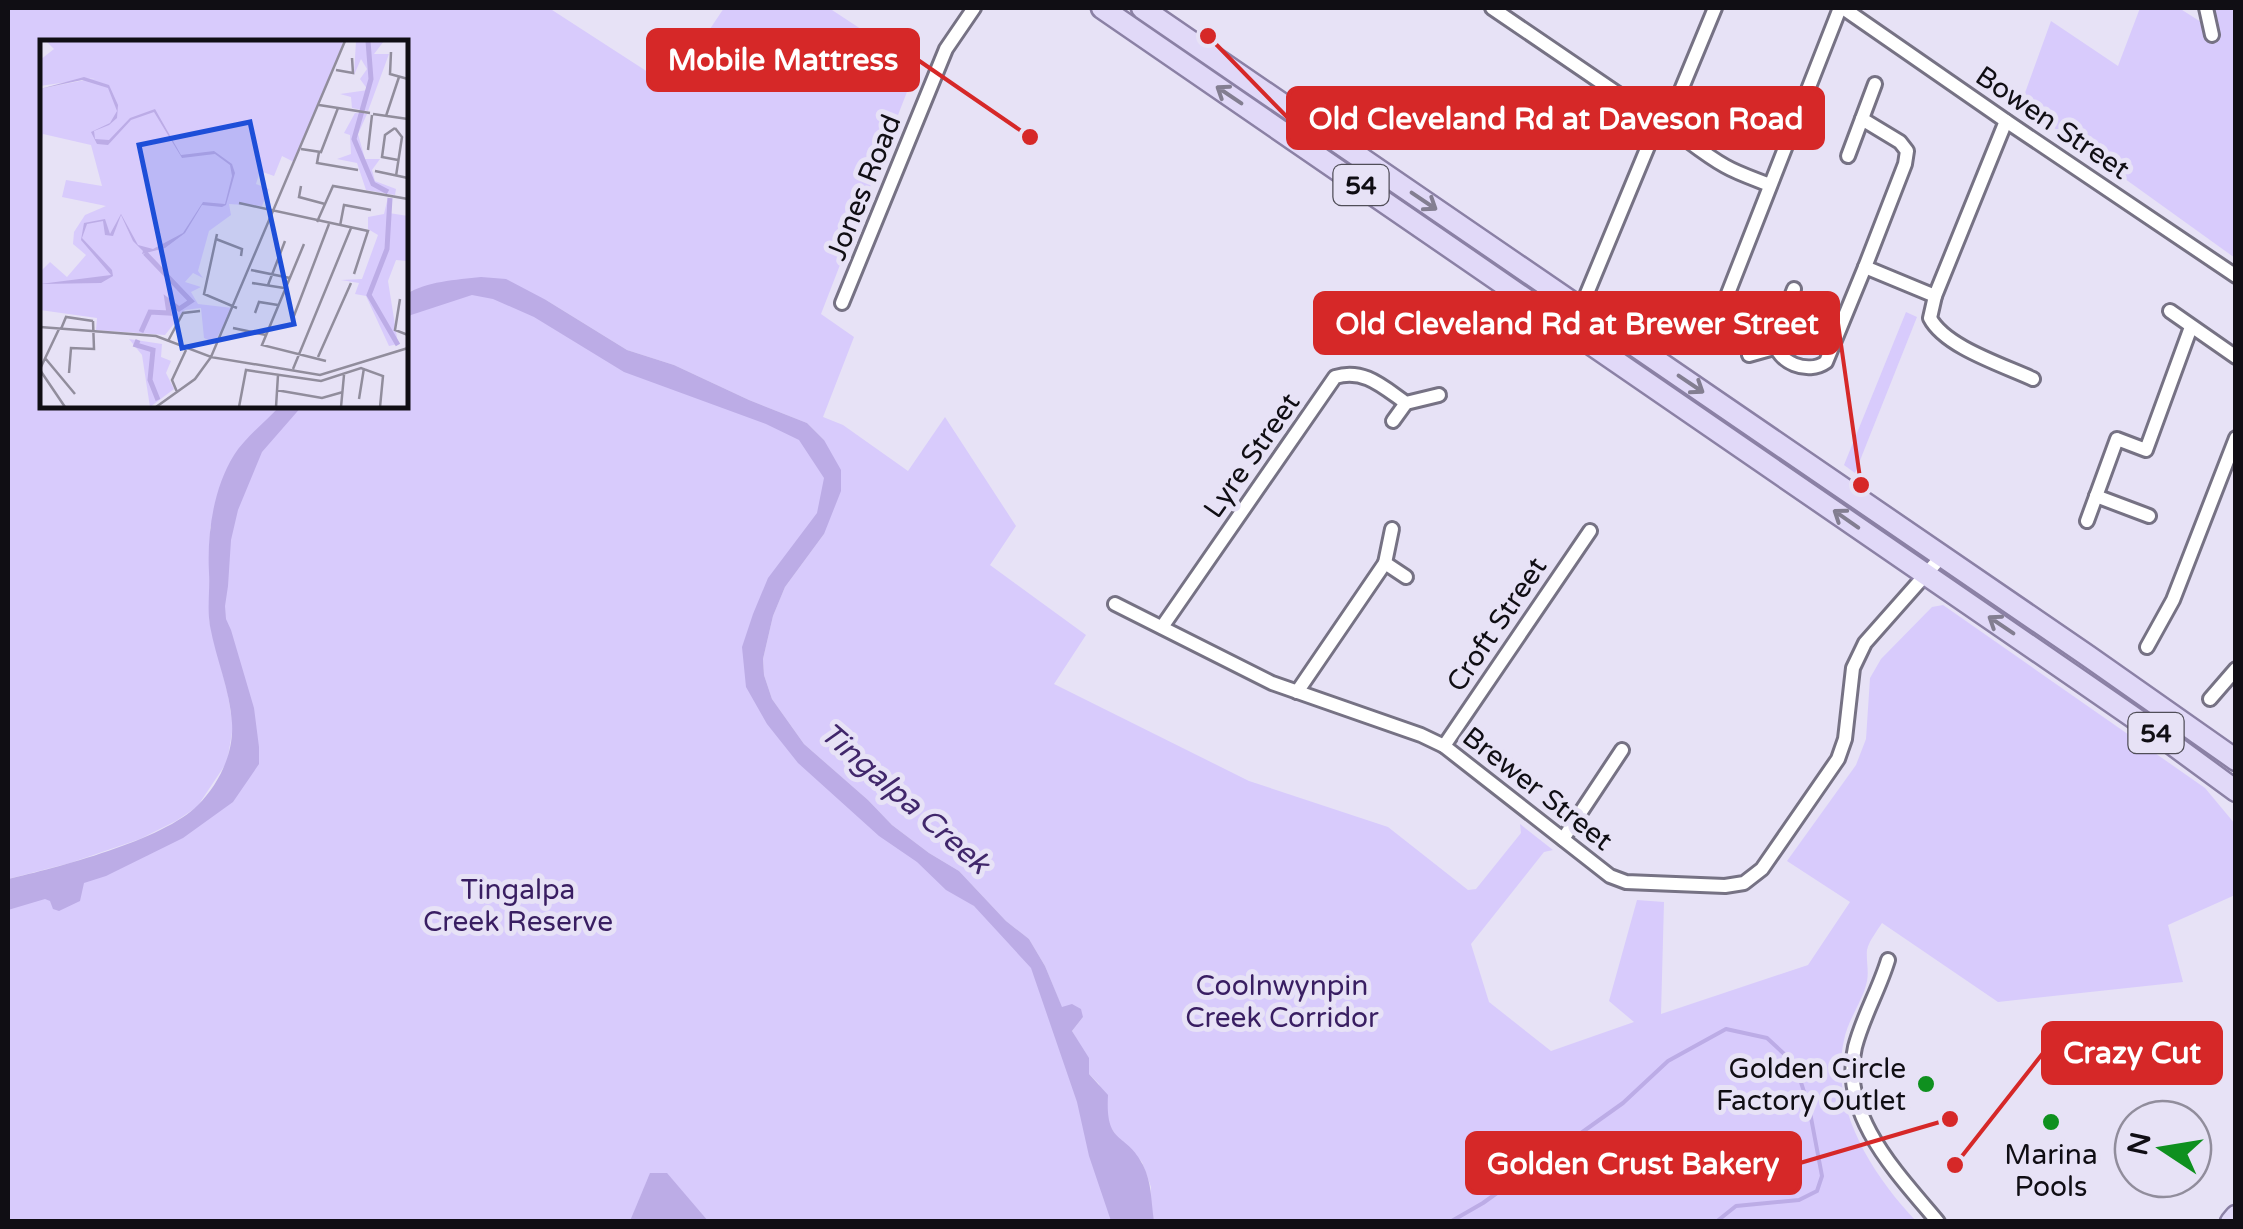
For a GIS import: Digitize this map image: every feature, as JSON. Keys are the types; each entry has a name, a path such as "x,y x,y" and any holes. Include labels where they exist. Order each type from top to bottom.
{"main road":[{"name":"54","path":"1102,8 2236,791"},
{"name":"54","path":"1142,8 2236,760"}],"street":[{"name":"Jones Road","path":"954,34 962,8"},
{"name":"Jones Road","path":"842,304 946,49 974,8"},
{"path":"1492,8 1713,159 1770,185"},
{"path":"1569,328 1582,309 1649,144 1674,107 1715,8"},
{"path":"1710,342 1841,8"},
{"name":"Bowen Street","path":"1841,8 2236,276"},
{"path":"2206,8 2212,35"},
{"path":"1848,156 1876,84"},
{"path":"1794,289 1774,348 1805,369 1819,367 1826,362 1905,164 1906,152 1900,142 1862,119"},
{"path":"2006,121 1935,296 1930,318 1955,343 2033,380"},
{"path":"1866,266 1935,296"},
{"path":"2170,311 2236,357"},
{"path":"2087,521 2117,439 2146,450 2191,327"},
{"path":"1749,354 1774,348"},
{"name":"Lyre Street","path":"1162,628 1336,377 1348,373 1368,376 1406,403"},
{"path":"1393,421 1406,403 1439,394"},
{"path":"2147,647 2173,600 2236,438"},
{"path":"2096,496 2149,516"},
{"path":"1297,692 1384,563 1392,529"},
{"name":"Croft Street","path":"1444,746 1590,531"},
{"name":"Brewer Street","path":"1115,604 1272,683 1444,746 1610,876 1626,882 1725,886 1744,883 1762,869 1838,759 1845,739 1852,668 1866,643 1942,556"},
{"path":"1384,563 1406,577"},
{"path":"2210,699 2236,669"},
{"path":"1562,839 1622,750"},
{"path":"1888,960 1863,1020 1854,1051 1853,1078 1862,1115 1880,1148 1938,1222"}],"green space":[{"name":"Coolnwynpin Creek Corridor","path":"8,8 549,8 671,87 724,8 829,8 917,66 821,314 854,337 823,417 843,425 908,471 945,417 1016,526 990,565 1086,635 1054,684 1249,781 1388,827 1468,890 1476,889 1521,833 1520,824 1553,850 1544,852 1471,944 1489,1002 1551,1051 1634,1022 1609,1001 1637,900 1664,902 1661,1014 1808,965 1850,902 1787,861 1856,765 1866,739 1870,678 1881,659 1932,607 1943,605 2205,788 2235,824 2235,895 2168,925 2183,982 1998,1002 1882,923 1868,947 1867,981 1844,1040 1843,1090 1849,1115 1870,1161 1916,1221 1154,1221 1151,1187 1142,1162 1108,1123 1099,1084 1089,1074 1072,1031 1083,1017 1062,1008 1029,939 1006,921 959,871 892,825 804,744 772,699 763,659 773,616 785,587 824,534 824,440 807,423 674,365 627,350 546,300 413,290 408,293 408,40 40,40 40,408 278,408 234,455 210,528 209,620 233,727 227,762 197,807 176,821 140,839 8,879"},
{"path":"2140,8 2179,8 2201,22 2207,8 2235,11 2235,258 2021,104 2051,21 2118,66"},
{"name":"Tingalpa Creek Reserve","path":"489,288 807,434 831,473 824,513 771,592 754,654 762,698 796,748 1034,959 1133,1222 8,1222 8,899 195,819 242,750 216,620 223,501 294,408 408,408 408,310"},
{"path":"1906,312 1917,317 1855,473 1844,465"}],"shaded area":[{"name":"Tingalpa Creek","path":"481,277 506,279 627,350 674,365 807,423 824,440 841,470 841,491 824,534 785,587 773,616 763,659 772,699 804,744 892,825 959,871 1006,921 1029,939 1062,1007 1072,1004 1081,1009 1083,1017 1072,1031 1089,1058 1089,1074 1108,1095 1113,1131 1136,1154 1146,1172 1154,1221 1111,1221 1089,1156 1077,1102 1031,968 974,906 946,890 917,862 879,836 798,763 767,724 746,687 742,647 753,614 768,578 817,513 824,478 799,440 624,372 534,317 493,299 472,295 408,317 408,293 442,282"},
{"path":"278,408 300,408 262,452 238,510 231,540 226,619 254,708 259,764 233,802 183,838 84,883 80,901 59,911 45,899 8,910 8,879 108,851 161,830 198,805 219,778 228,757 232,723 209,620 209,543 221,482 234,455"},
{"path":"650,1173 667,1173 708,1221 630,1221"}],"waterway":[{"path":"1450,1222 1483,1203 1623,1103 1668,1061 1726,1029 1767,1038 1795,1064 1809,1107 1822,1176 1817,1191 1799,1200 1736,1206 1716,1222"}],"place":[{"name":"Old Cleveland Rd at Daveson Road","path":"1208,36"},
{"name":"Mobile Mattress","path":"1030,137"},
{"name":"Old Cleveland Rd at Brewer Street","path":"1861,485"},
{"name":"Golden Circle Factory Outlet","path":"1926,1084"},
{"name":"Golden Crust Bakery","path":"1950,1119"},
{"name":"Marina Pools","path":"2051,1122"},
{"name":"Crazy Cut","path":"1955,1165"}]}
